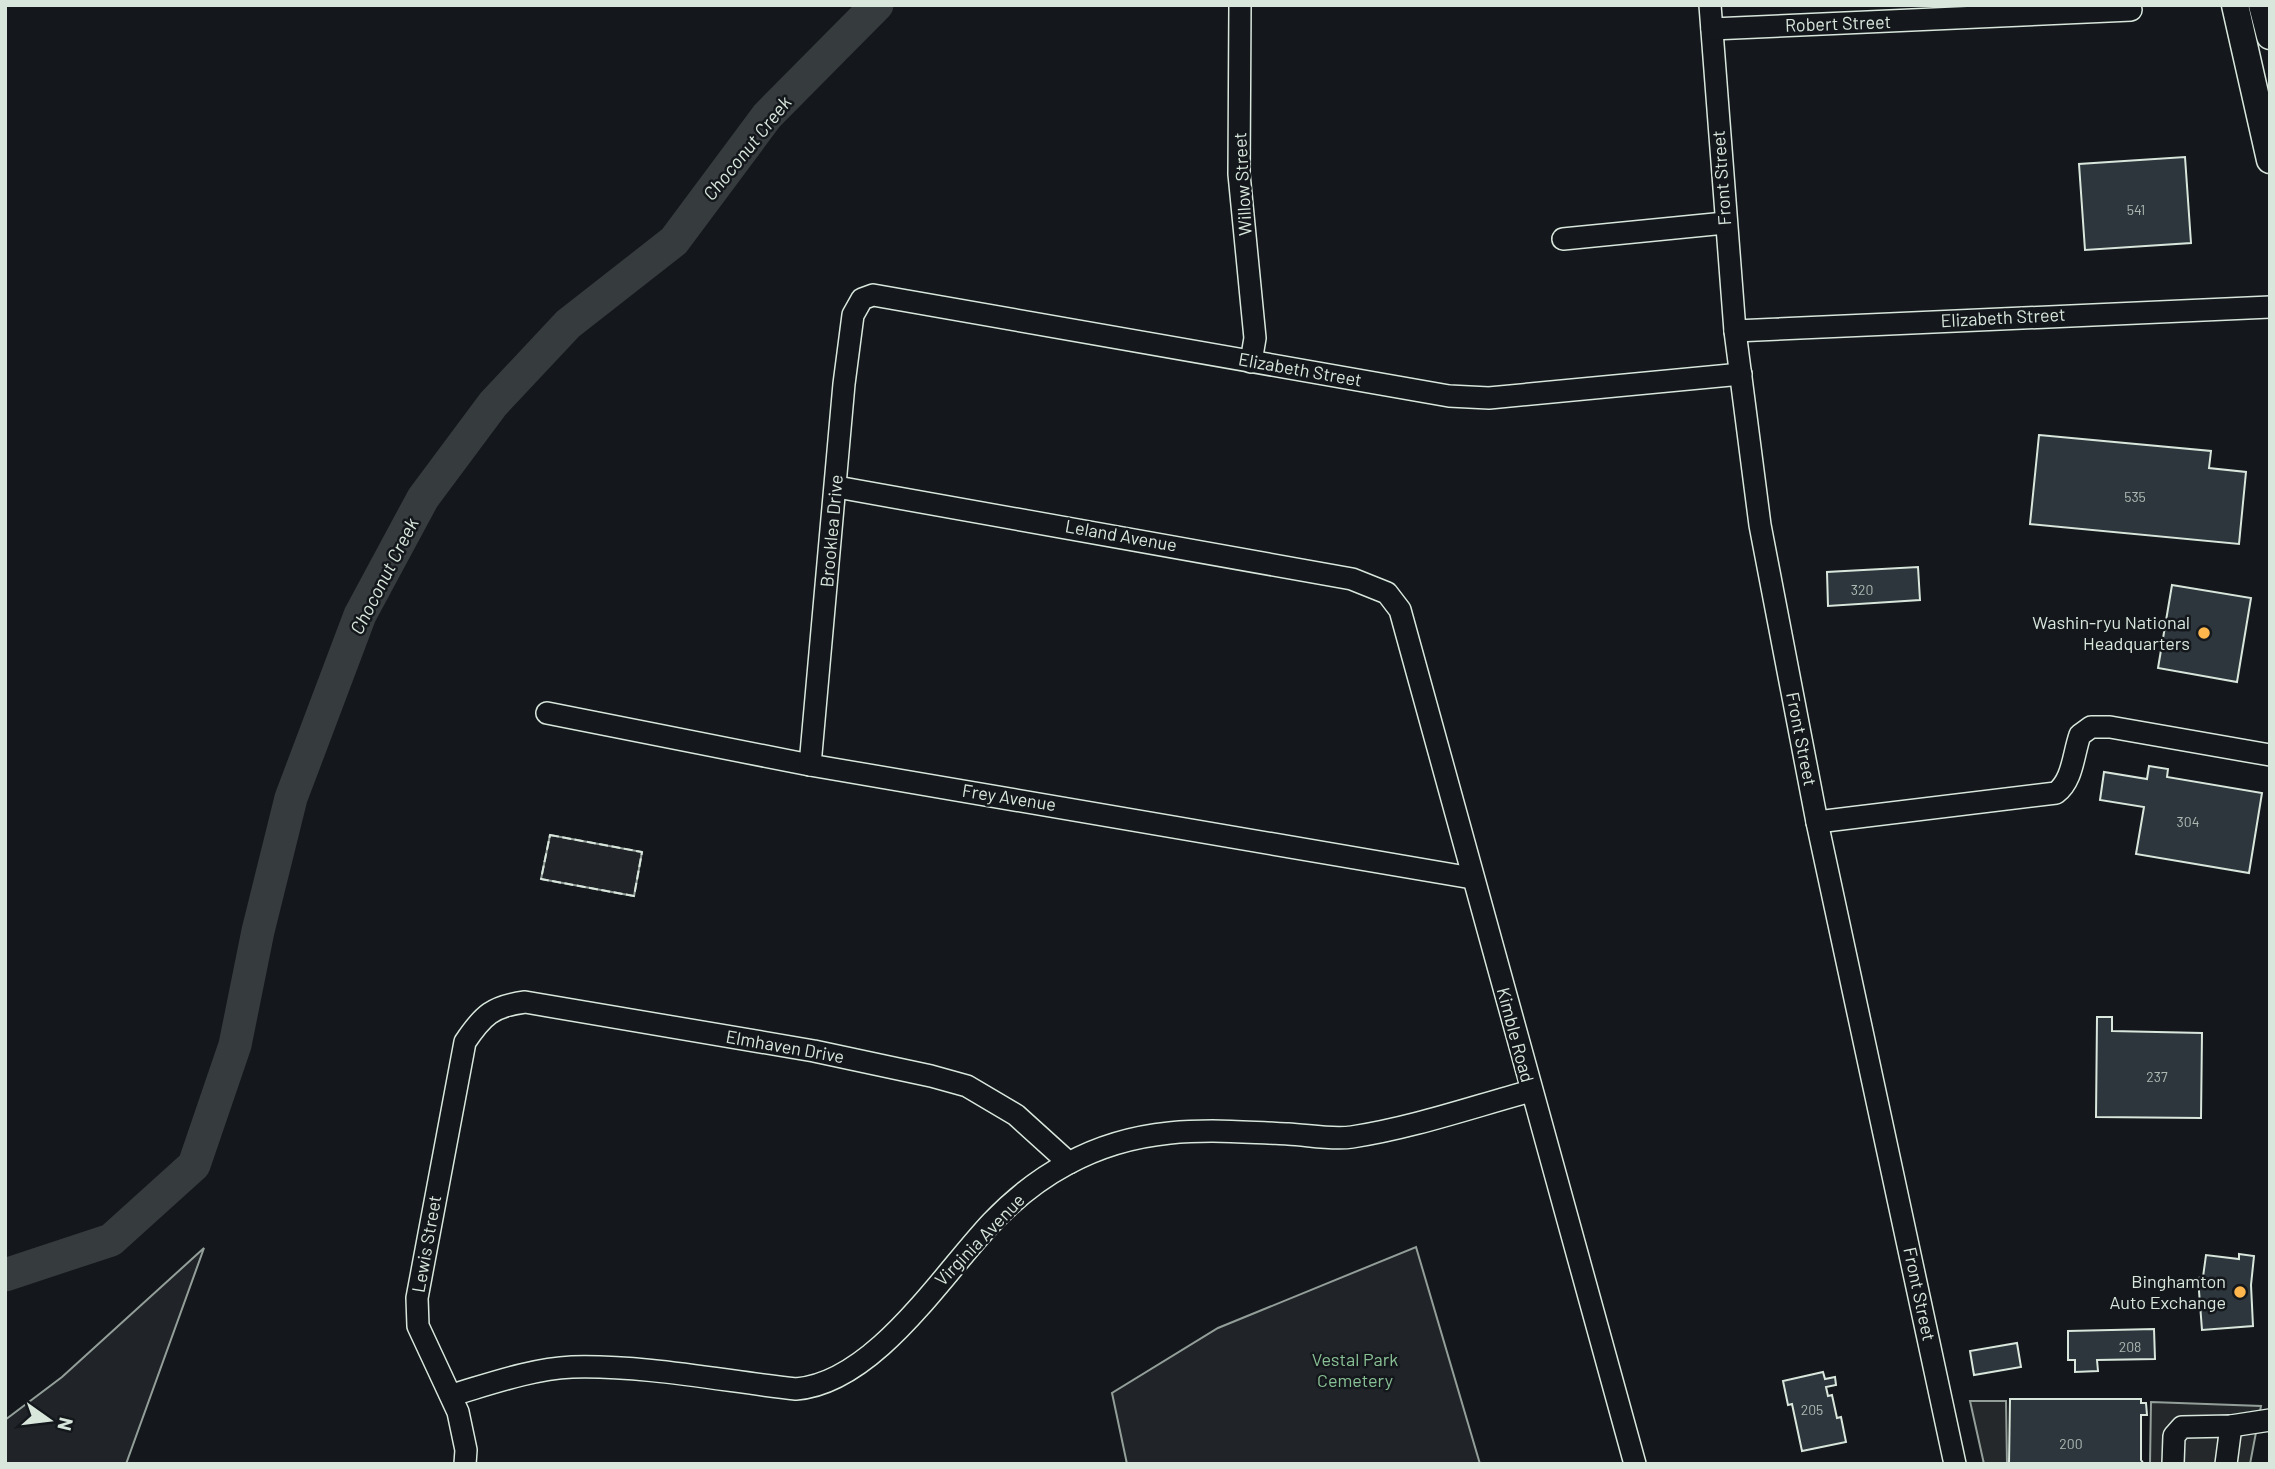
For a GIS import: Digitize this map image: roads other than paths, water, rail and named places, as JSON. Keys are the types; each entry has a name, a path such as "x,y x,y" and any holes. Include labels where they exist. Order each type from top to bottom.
{"main road":[{"path":"2235,5 2270,160"},
{"path":"2262,5 2270,36"}],"street":[{"name":"Willow Street","path":"1240,5 1239,174 1255,338 1251,362"},
{"name":"Front Street","path":"1710,5 1735,331 1760,525 1817,822 1955,1464"},
{"name":"Robert Street","path":"1712,29 2131,10"},
{"path":"1563,239 1725,223"},
{"name":"Elizabeth Street","path":"862,299 873,295 1449,396 1489,398 1741,374"},
{"name":"Brooklea Drive","path":"810,765 844,384 853,315 862,299"},
{"name":"Elizabeth Street","path":"1735,331 2270,307"},
{"name":"Leland Avenue","path":"836,487 1352,579 1387,593 1397,606"},
{"name":"Kimble Road","path":"1397,606 1635,1464"},
{"name":"Frey Avenue","path":"547,713 810,765 1472,878"},
{"path":"1817,822 2056,793 2064,787 2070,774 2080,735 2091,727 2110,727 2270,755"},
{"name":"Elmhaven Drive","path":"479,1021 501,1005 525,1002 814,1051 931,1076 967,1086 1016,1115 1069,1163"},
{"name":"Lewis Street","path":"465,1464 466,1450 452,1395 418,1326 417,1298 465,1042 479,1021"},
{"name":"Virginia Avenue","path":"452,1395 512,1377 569,1367 613,1368 796,1389 814,1388 849,1373 878,1349 994,1220 1035,1183 1069,1163 1103,1148 1154,1133 1192,1129 1349,1138 1531,1091"},
{"path":"2173,1464 2174,1436 2182,1427 2231,1426 2270,1420"},
{"path":"2225,1464 2231,1426"}],"waterway":[{"name":"Choconut Creek","path":"5,1275 111,1240 194,1165 235,1045 258,931 291,798 360,615 423,498 493,404 568,324 674,241 767,116 877,5"}],"place":[{"name":"Washin-ryu National Headquarters","path":"2204,633"},
{"name":"Binghamton Auto Exchange","path":"2240,1292"}],"park label":[{"name":"Vestal Park Cemetery","path":"1355,1370"}]}
